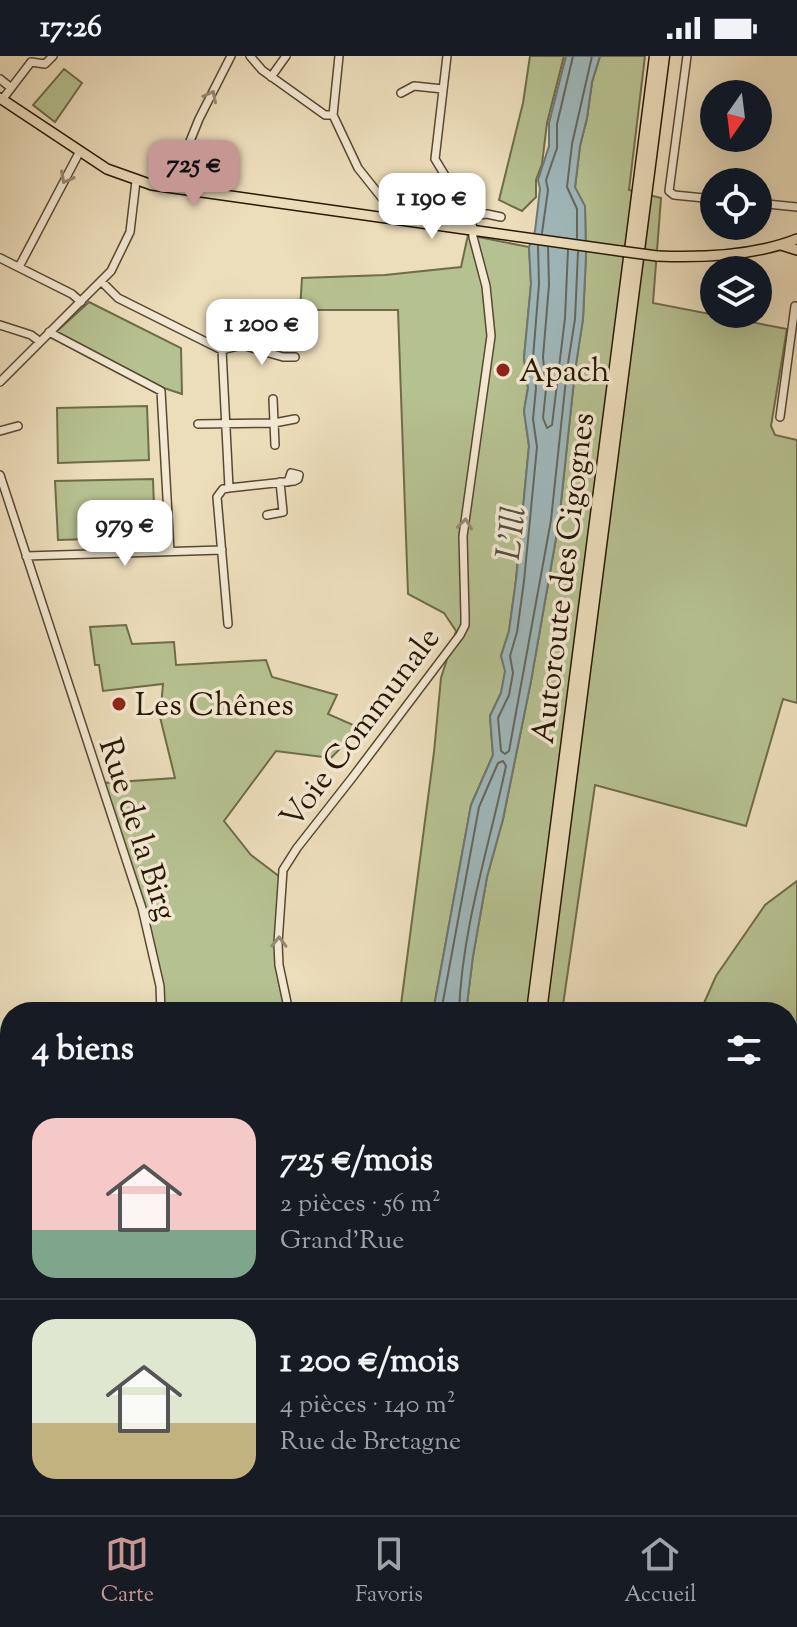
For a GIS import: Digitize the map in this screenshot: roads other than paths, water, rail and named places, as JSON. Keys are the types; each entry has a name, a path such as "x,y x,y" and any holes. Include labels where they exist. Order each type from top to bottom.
{"highway":[{"name":"Autoroute des Cigognes","path":"533,1002 655,56"},
{"name":"Autoroute des Cigognes","path":"542,1002 664,56"}],"main road":[{"path":"1,99 107,169 136,181 171,188 657,256 700,258 781,245 797,239"},
{"path":"781,245 797,250"}],"street":[{"path":"171,188 199,119 231,56"},
{"path":"250,56 271,77 325,115 333,115"},
{"path":"271,77 286,56"},
{"path":"339,56 333,115 358,168 388,201 421,223"},
{"path":"447,56 435,159 471,216 487,214 501,217"},
{"path":"687,56 669,191 674,195 700,198"},
{"path":"1,99 31,62 45,64 52,57"},
{"path":"0,79 13,85"},
{"path":"401,93 414,86 443,89"},
{"path":"19,267 80,151"},
{"path":"0,382 111,271 127,244 136,181"},
{"path":"388,201 392,219"},
{"path":"772,204 797,207"},
{"name":"Voie Communale","path":"287,1002 278,943 283,870 465,625 466,562 463,536 491,336 486,286 471,216"},
{"path":"0,258 72,294 81,302"},
{"path":"101,281 118,298 222,350 242,345 283,357 295,357"},
{"path":"780,417 795,306"},
{"path":"0,325 31,335 39,341"},
{"path":"49,332 161,391 170,551"},
{"path":"222,350 229,488"},
{"path":"273,399 275,445"},
{"path":"198,424 274,423 295,419"},
{"path":"0,431 18,426"},
{"name":"Rue de la Birg","path":"0,475 142,908 160,986 161,1002"},
{"path":"228,624 217,497 223,489 284,482 283,512 267,515"},
{"path":"26,556 222,550"}],"water":[{"path":"566,56 600,56 592,82 575,187 585,206 583,319 559,521 531,681 503,819 487,877 467,1002 435,1002 471,805 493,755 490,716 501,693 505,671 501,656 509,631 516,580 529,446 524,411 528,388 524,358 531,284 529,247 535,231 540,189 538,180 549,146 549,123"}],"place":[{"name":"Apach","path":"503,370"},
{"name":"Les Chênes","path":"119,704"}],"water label":[{"name":"L'Ill","path":"510,533"}]}
